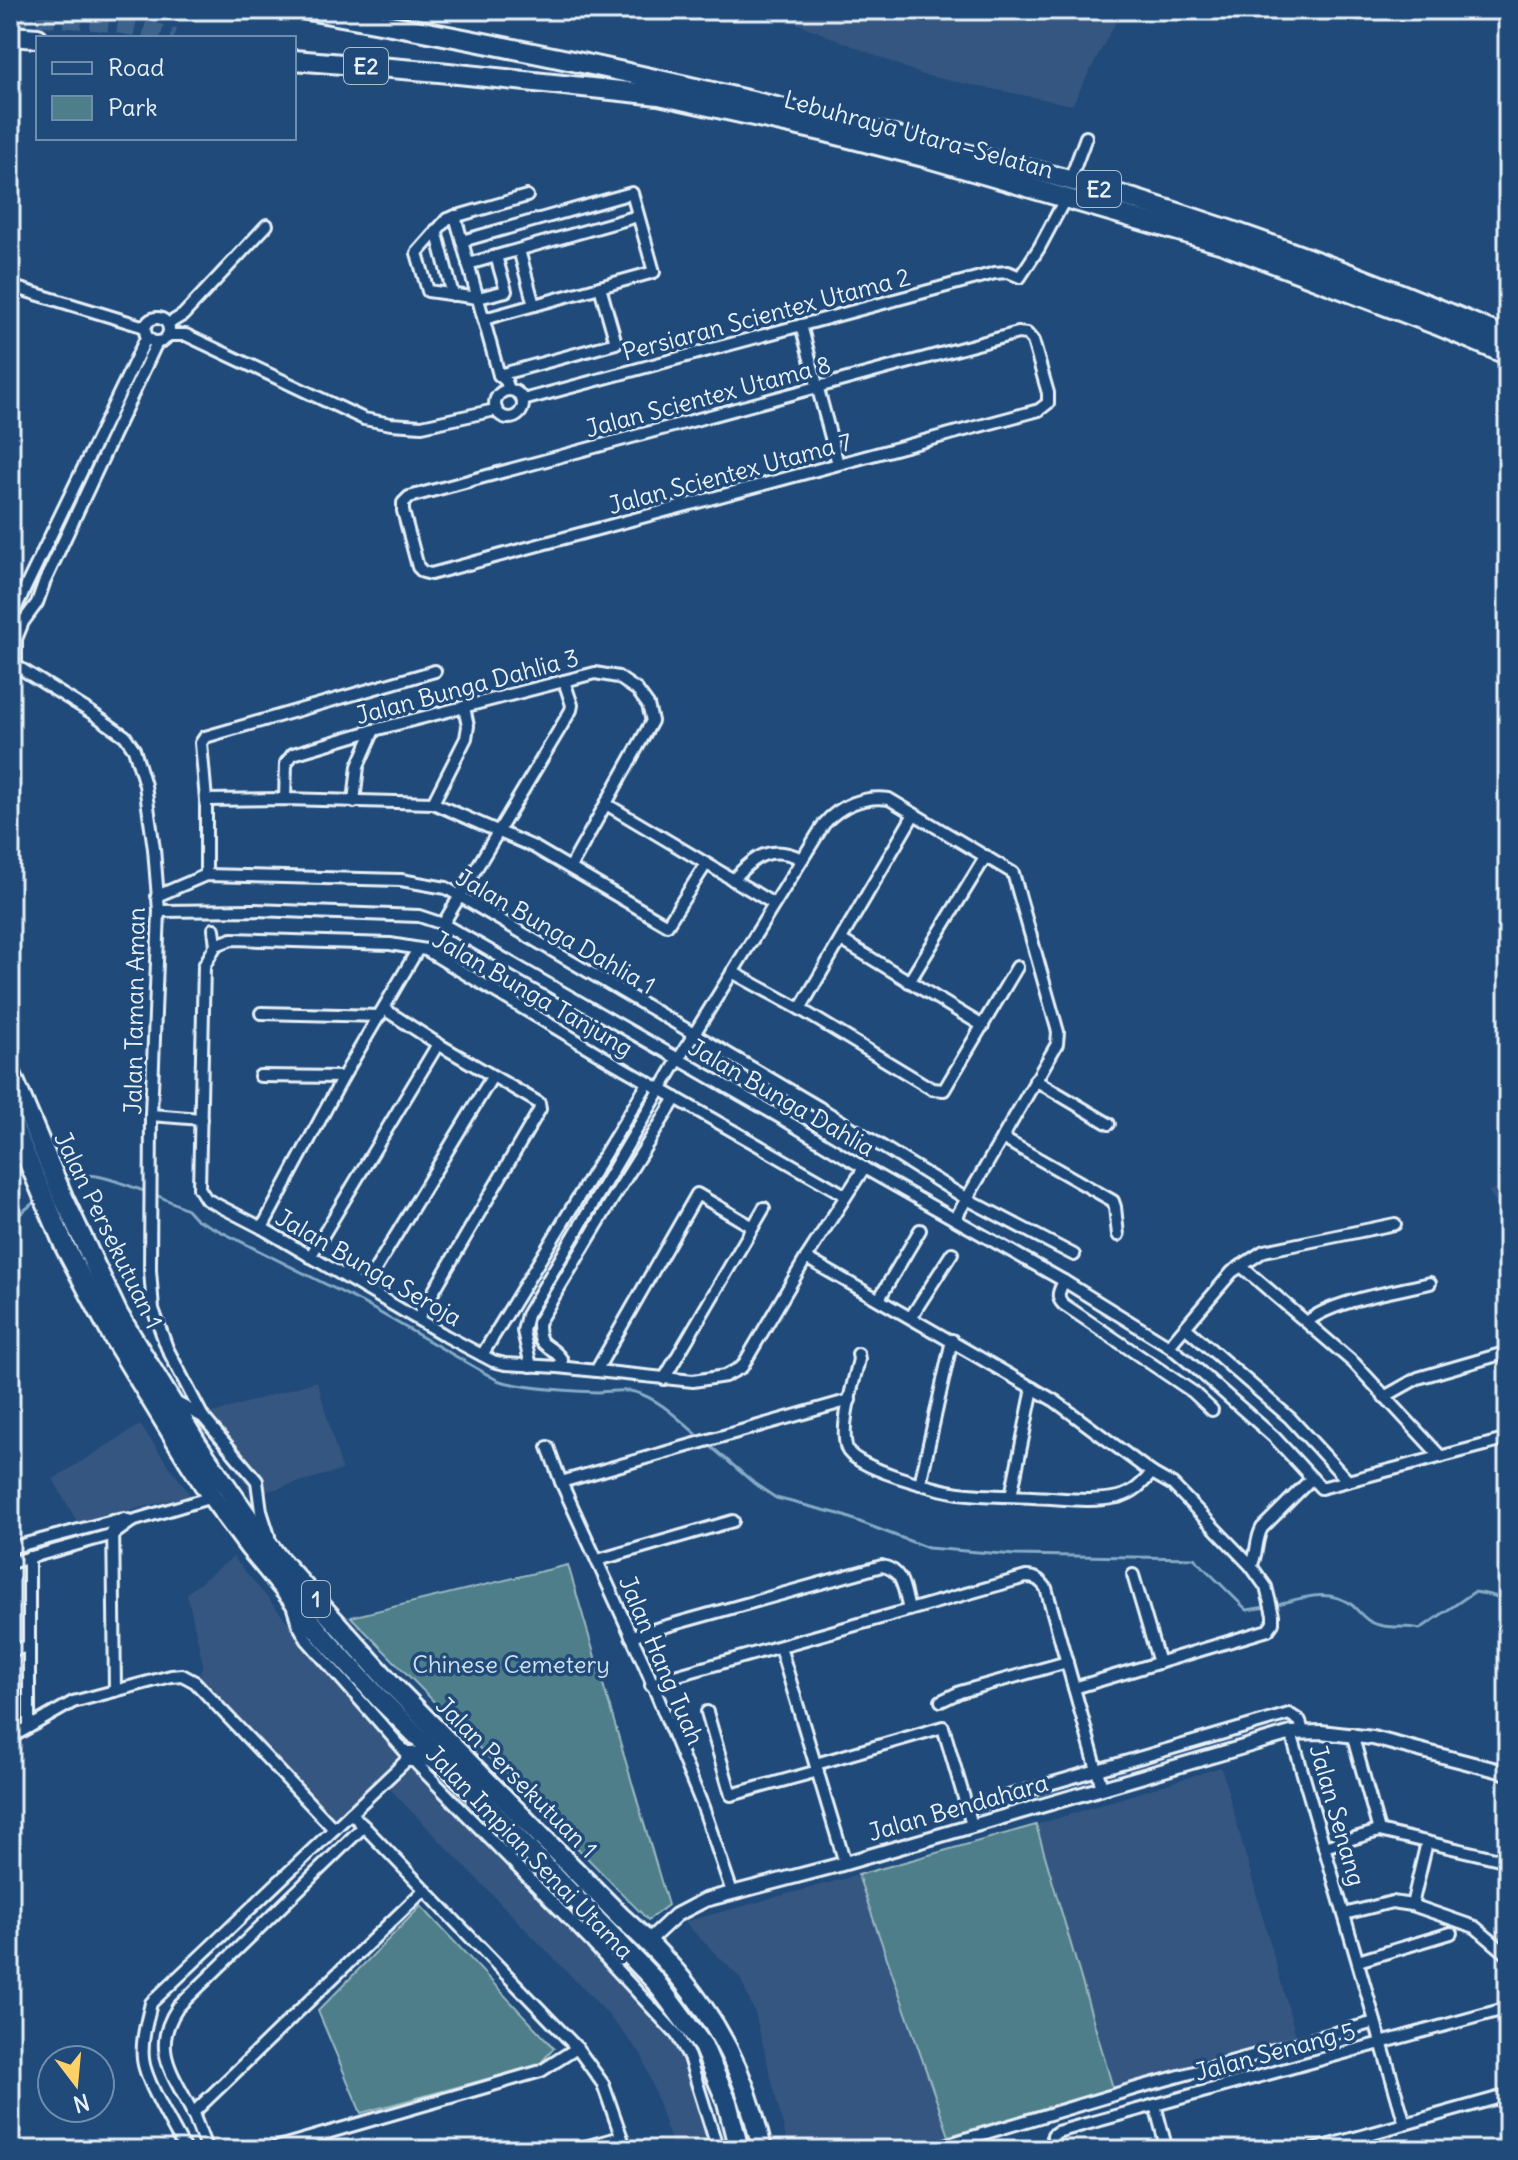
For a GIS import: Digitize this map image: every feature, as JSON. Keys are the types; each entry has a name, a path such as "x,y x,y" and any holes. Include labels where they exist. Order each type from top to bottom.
{"highway":[{"name":"Lebuhraya Utara–Selatan","path":"307,10 430,31 732,95 1090,186 1357,276 1508,338"},
{"path":"10,36 36,38"},
{"name":"Lebuhraya Utara–Selatan","path":"296,60 546,82 678,99 928,158 1223,244 1508,355"},
{"path":"1340,288 1508,367"},
{"name":"Jalan Persekutuan 1","path":"10,1071 63,1197 118,1314 197,1444 277,1557 393,1686 648,1941 700,2001 724,2041 745,2087 762,2150"},
{"name":"Jalan Persekutuan 1","path":"10,1118 65,1247 113,1337 212,1497 288,1595 369,1687 655,1981 703,2046 727,2102 739,2150"},
{"path":"410,1757 426,1756 449,1767"}],"street":[{"path":"1073,172 1086,137"},
{"path":"462,241 632,193 654,272 484,319"},
{"path":"496,256 506,291 478,298 428,291 417,253 447,219 527,196"},
{"name":"Persiaran Scientex Utama 2","path":"523,400 995,273 1008,272 1020,277 1063,203"},
{"path":"455,216 499,375 506,381 504,392 494,403 495,410 507,419 514,418 520,413 523,400 518,393 504,392"},
{"path":"468,264 638,216"},
{"path":"10,286 165,339 168,329 267,225"},
{"path":"436,230 453,295"},
{"path":"519,250 534,305"},
{"path":"499,375 616,343 600,287"},
{"path":"13,664 16,639 23,622 37,603 150,335 148,322 154,318 163,319 168,329 364,419 422,426 495,410"},
{"path":"801,325 838,464"},
{"name":"Jalan Scientex Utama 8","path":"431,574 418,567 403,511 403,503 409,497 1018,333 1027,334 1033,341 1048,393 1048,403 1039,410"},
{"path":"10,625 14,601 150,335"},
{"name":"Jalan Scientex Utama 7","path":"431,574 1039,410"},
{"path":"14,601 33,597 44,583"},
{"name":"Jalan Taman Aman","path":"13,664 125,736 134,749 145,785 159,911 151,1115 150,1270 153,1309 167,1348 203,1417"},
{"path":"206,875 206,800 201,743 205,737 435,671"},
{"name":"Jalan Bunga Dahlia 3","path":"285,799 286,763 293,754 595,673 618,677 637,690 648,705 652,721 570,868"},
{"path":"443,924 571,710 564,681"},
{"path":"433,803 468,732 464,707"},
{"path":"354,802 358,766 374,730"},
{"path":"531,1366 523,1331 527,1315 802,859 833,813 850,804 889,799 1013,873 1048,991 1058,1032 1057,1044 955,1219"},
{"path":"206,800 433,803 534,847 667,925 706,864"},
{"path":"606,804 774,904"},
{"path":"800,1009 914,814"},
{"path":"733,880 741,870 764,854 780,851 802,859"},
{"path":"909,982 986,856"},
{"name":"Jalan Bunga Dahlia 1","path":"157,896 206,875 401,880 434,885 460,895 820,1108 967,1199 1074,1255"},
{"name":"Jalan Bunga Dahlia","path":"159,911 255,910 419,916 443,924 1064,1281 1169,1346 1274,1437 1315,1482"},
{"path":"214,929 216,945"},
{"name":"Jalan Bunga Tanjung","path":"216,945 232,939 390,944 426,950 648,1083 845,1195"},
{"path":"841,940 983,1026"},
{"name":"Jalan Bunga Seroja","path":"216,945 204,966 201,1194 482,1355 505,1364 664,1379 693,1381 725,1376 744,1365 806,1258"},
{"path":"262,1228 343,1077 418,949"},
{"path":"732,972 932,1089 944,1090 1017,967"},
{"path":"261,1013 382,1013 539,1103 538,1115 418,1318"},
{"path":"310,1257 438,1044"},
{"path":"260,1076 343,1077"},
{"path":"364,1288 492,1077"},
{"path":"1035,1080 1109,1124"},
{"path":"482,1355 648,1083"},
{"path":"558,1367 562,1360 557,1353 541,1344 538,1323 676,1098"},
{"path":"151,1115 201,1119"},
{"path":"1002,1138 1113,1201 1118,1235"},
{"path":"864,1168 806,1258 1055,1401 1152,1473 1173,1485 1251,1566 1266,1587 1273,1615 1270,1629 1074,1688"},
{"path":"596,1371 697,1194 753,1227"},
{"path":"664,1379 764,1208"},
{"path":"1169,1346 1225,1280 1264,1251 1395,1224"},
{"path":"879,1299 920,1230"},
{"path":"911,1317 952,1253"},
{"path":"1241,1266 1354,1363 1441,1457"},
{"path":"1064,1281 1058,1294 1063,1304 1193,1392 1212,1410"},
{"path":"1307,1322 1332,1307 1430,1283"},
{"path":"1185,1327 1290,1418 1348,1481"},
{"path":"920,1484 952,1340"},
{"path":"1384,1397 1418,1378 1508,1352"},
{"path":"858,1354 844,1434 851,1456 865,1465 920,1484 961,1493 1090,1499 1118,1497 1139,1488 1152,1473"},
{"path":"1011,1496 1033,1388"},
{"path":"561,1482 850,1400"},
{"path":"171,1401 203,1417 257,1481 264,1525 277,1557"},
{"path":"1251,1566 1262,1528 1315,1482 1324,1488 1508,1439"},
{"name":"Jalan Hang Tuah","path":"548,1447 703,1807 732,1892"},
{"path":"10,1563 114,1534 132,1521 212,1497"},
{"path":"10,1533 14,1547 113,1521 132,1521"},
{"path":"113,1521 115,1691"},
{"path":"598,1560 733,1521"},
{"path":"29,1557 29,1727"},
{"path":"631,1636 882,1566 892,1568 899,1575 909,1610"},
{"path":"1133,1575 1159,1663"},
{"path":"651,1685 1026,1577 1039,1579 1046,1588 1102,1788"},
{"name":"Jalan Impian Senai Utama","path":"288,1595 307,1640 410,1757 592,1943 677,2035 689,2057 718,2150"},
{"path":"10,1651 29,1646"},
{"path":"780,1647 845,1863"},
{"path":"941,1701 960,1692 1067,1662"},
{"path":"10,1738 73,1702 182,1675 190,1678 334,1829"},
{"path":"707,1712 731,1795 943,1727 972,1825"},
{"path":"967,1808 1289,1714 1300,1721 1297,1732"},
{"name":"Jalan Bendahara","path":"648,1941 681,1911 705,1900 845,1863 1297,1732"},
{"name":"Jalan Senang","path":"1405,2124 1324,1847 1297,1732 1352,1734 1508,1773"},
{"path":"1352,1734 1379,1831"},
{"path":"185,2150 147,2076 143,2062 143,2040 151,2003 410,1757"},
{"path":"351,1813 577,2048 603,2084 626,2150"},
{"path":"207,2150 164,2054 171,2018 178,2007 364,1826"},
{"path":"1324,1847 1379,1831 1508,1861"},
{"path":"1412,1905 1427,1842"},
{"path":"192,2114 424,1890"},
{"path":"1344,1914 1392,1902 1412,1905 1475,1927 1508,1955"},
{"path":"1358,1961 1451,1933"},
{"name":"Jalan Senang 5","path":"1054,2150 1053,2135 1057,2132 1508,2008"},
{"path":"929,2150 1375,2022"},
{"path":"268,2150 541,2071 577,2048"},
{"path":"745,2087 770,2150"},
{"path":"1312,2150 1508,2095"},
{"path":"1155,2105 1167,2150"},
{"path":"574,2150 621,2137"}],"shaded area":[{"path":"765,10 1122,10 1072,105 923,75"},
{"path":"1508,1185 1508,1218 1488,1191"},
{"path":"317,1381 342,1470 254,1495 197,1418"},
{"path":"140,1425 190,1495 78,1524 53,1479"},
{"path":"233,1557 401,1757 335,1821 198,1679 203,1664 187,1593"},
{"path":"410,1762 675,2038 686,2060 715,2150 674,2150 642,2055 604,2010 386,1785"},
{"path":"1221,1767 1296,2036 1113,2088 1036,1825"},
{"path":"858,1875 949,2136 896,2150 789,2150 755,2013 740,1978 684,1922"}],"green space":[{"name":"Chinese Cemetery","path":"568,1565 668,1905 648,1920 351,1617"},
{"path":"1036,1825 1113,2088 949,2136 858,1875"},
{"path":"421,1906 554,2048 539,2065 361,2113 318,2011"}],"waterway":[{"path":"63,1182 83,1175 94,1176 147,1192"},
{"path":"154,1194 187,1209 196,1219 361,1302 497,1380 560,1390 635,1392 663,1406 702,1439"},
{"path":"10,1222 37,1200"},
{"path":"708,1444 776,1498 839,1514 928,1548 1015,1555 1194,1558 1247,1610 1266,1607"},
{"path":"1274,1605 1313,1596 1333,1597 1352,1605 1377,1624 1420,1629 1474,1592 1497,1597 1508,1605"}],"tunnel":[{"path":"10,15 114,23 167,36"}]}
